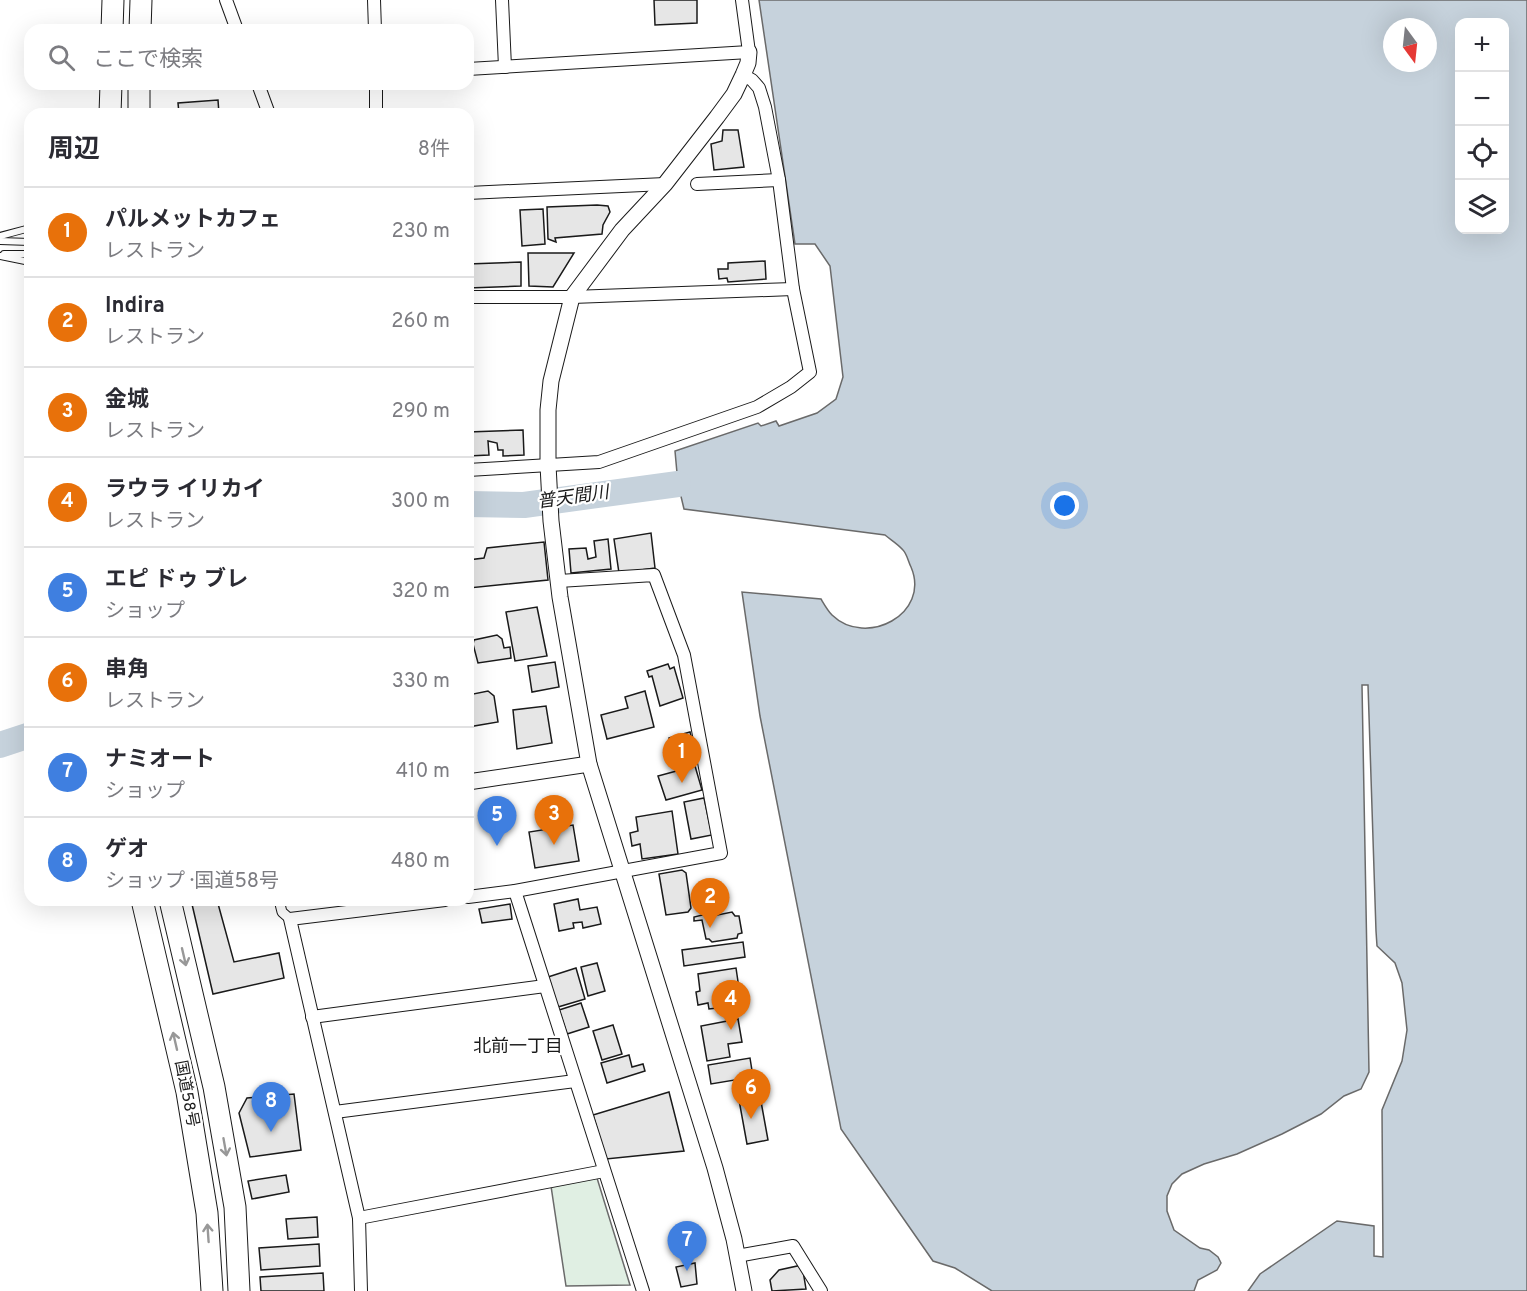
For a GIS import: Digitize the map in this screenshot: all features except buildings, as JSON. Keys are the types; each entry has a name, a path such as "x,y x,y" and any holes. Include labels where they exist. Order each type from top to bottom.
{"highway":[{"path":"112,24 113,0"},
{"path":"140,24 141,0"},
{"path":"110,90 111,108"},
{"path":"139,90 139,108"},
{"name":"国道58号","path":"143,906 188,1092 207,1213 212,1291"},
{"name":"国道58号","path":"171,906 214,1087 235,1207 239,1291"}],"street":[{"path":"226,0 235,24"},
{"path":"374,0 375,24"},
{"path":"502,0 505,67"},
{"path":"742,0 749,52 748,63 743,75 728,101 665,184 622,230 572,297 551,381 548,410 548,469 551,521 559,581 589,764 713,1161 744,1291"},
{"path":"474,69 749,52"},
{"path":"474,470 548,469 599,462 757,407 791,387 810,372 762,96 752,80 743,75"},
{"path":"260,90 267,108"},
{"path":"376,90 376,108"},
{"path":"697,184 778,180"},
{"path":"474,193 665,184"},
{"path":"474,297 572,297 794,289"},
{"path":"474,896 515,891 721,853 684,656 654,575 559,581"},
{"path":"474,781 589,764"},
{"path":"515,891 643,1291"},
{"path":"280,906 282,912 290,919 359,1218 361,1291"},
{"path":"290,919 396,906"},
{"path":"312,1017 545,986"},
{"path":"335,1112 575,1081"},
{"path":"359,1218 604,1172"},
{"path":"737,1256 793,1246 821,1291"}],"lane":[{"path":"103,108 108,90"},
{"path":"0,236 24,230"},
{"path":"0,241 24,242"},
{"path":"0,255 24,254"},
{"path":"0,255 24,261"}],"green space":[{"path":"597,1178 630,1285 566,1286 551,1186"}],"shaded area":[{"path":"759,0 1527,0 1527,1291 1248,1291 1260,1274 1337,1221 1374,1226 1374,1256 1383,1257 1382,1110 1402,1061 1407,1030 1402,983 1395,963 1377,946 1368,685 1362,685 1369,1072 1361,1089 1344,1096 1321,1114 1237,1154 1204,1164 1182,1174 1172,1184 1167,1196 1167,1211 1174,1230 1200,1248 1209,1250 1218,1257 1221,1263 1217,1270 1198,1280 1194,1291 992,1291 955,1268 933,1261 841,1129 760,716 742,592 821,599 832,615 846,624 862,628 877,627 892,621 904,612 912,599 915,584 911,567 904,552 885,535 684,509 678,484 675,451 758,423 761,426 776,421 779,426 817,413 836,399 843,377 830,266 815,244 795,244"}],"waterway":[{"name":"普天間川","path":"474,504 524,505 678,484"},
{"name":"普天間川","path":"0,745 24,737"}],"place":[{"name":"パルメットカフェ","path":"682,783"},
{"name":"金城","path":"554,845"},
{"name":"エピ ドゥ ブレ","path":"497,846"},
{"name":"Indira","path":"710,928"},
{"name":"ラウラ イリカイ","path":"731,1030"},
{"name":"串角","path":"751,1119"},
{"name":"ゲオ","path":"271,1132"},
{"name":"ナミオート","path":"687,1271"}],"district":[{"name":"北前一丁目","path":"518,1047"}]}
